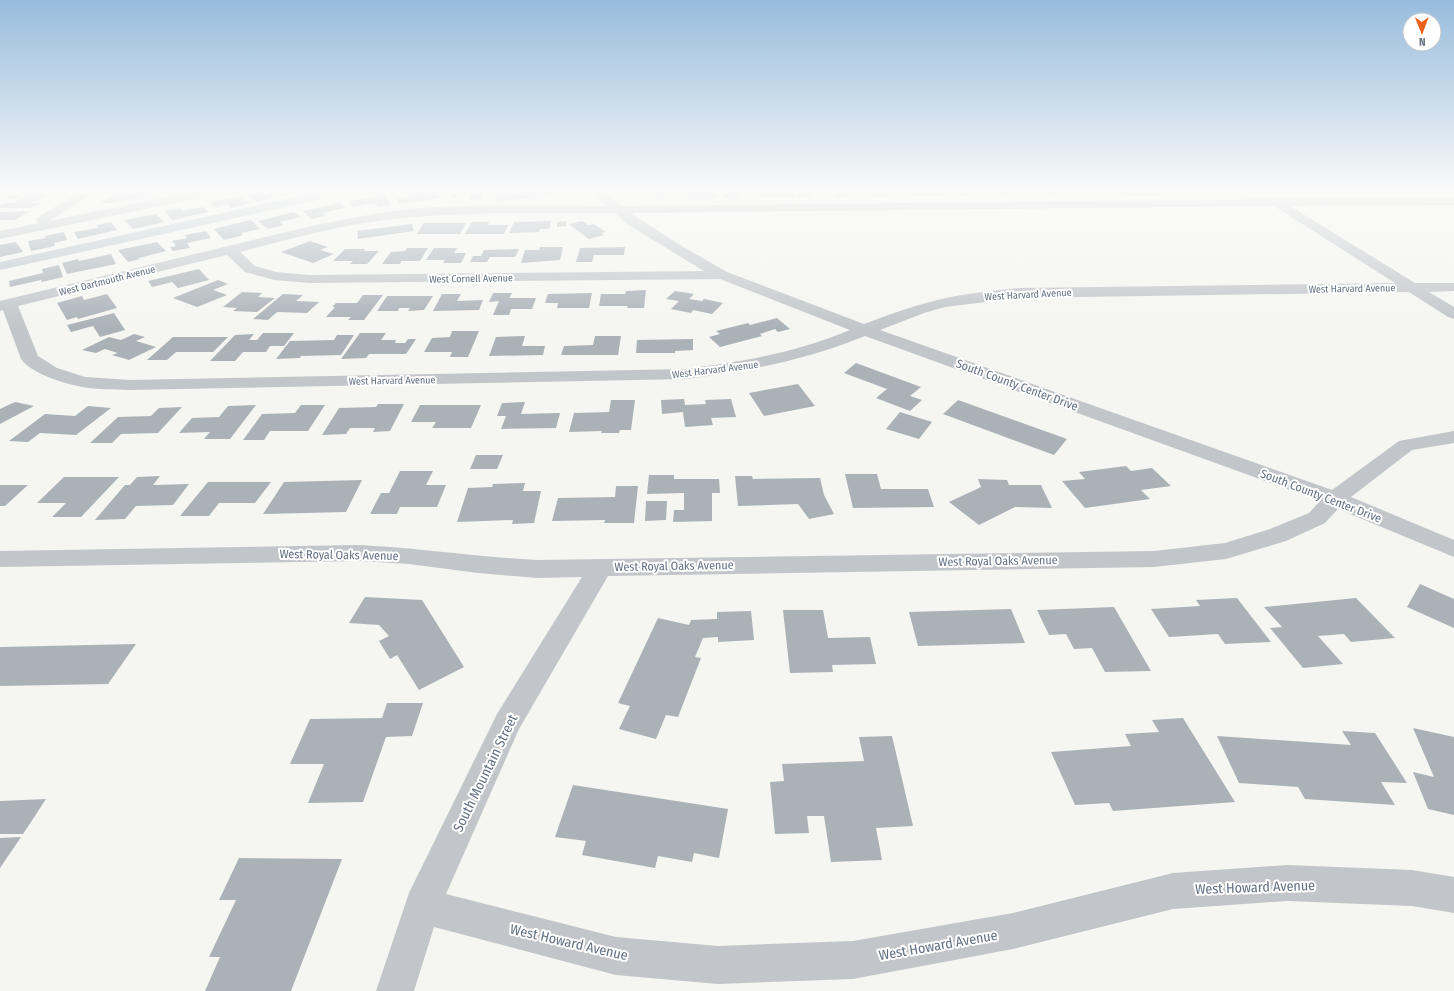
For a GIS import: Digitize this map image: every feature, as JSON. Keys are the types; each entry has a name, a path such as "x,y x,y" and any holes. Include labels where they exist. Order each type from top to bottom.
{"street":[{"name":"West Dartmouth Avenue","path":"4,305 288,236"},
{"name":"South County Center Drive","path":"658,236 722,275 771,296 1335,499 1454,549"},
{"path":"1330,236 1454,314"},
{"name":"West Cornell Avenue","path":"230,250 250,269 275,276 309,280 722,275"},
{"name":"West Harvard Avenue","path":"4,305 30,359 51,372 84,382 130,385 686,374 747,367 806,352 934,305 977,297 1019,293 1454,287"},
{"name":"West Royal Oaks Avenue","path":"0,559 360,553 409,556 478,565 537,569 1154,559 1226,551 1278,535 1317,518 1335,499 1406,445 1454,437"},
{"name":"South Mountain Street","path":"395,991 422,906 507,723 601,568"},
{"name":"West Howard Avenue","path":"422,906 616,956 718,965 853,960 1013,931 1173,891 1288,883 1412,888 1454,895"}],"building":[{"path":"45,236 66,236 67,240 54,243 55,246 31,251 28,241 46,238"},
{"path":"76,236 90,236 78,239"},
{"path":"186,236 210,236 211,238 187,243 190,248 173,251 170,247 176,246 172,241 187,238"},
{"path":"221,236 238,236 224,240"},
{"path":"358,236 377,236 358,239"},
{"path":"585,236 599,236 589,239"},
{"path":"310,241 328,247 320,250 334,254 313,263 281,252"},
{"path":"16,242 23,252 0,257 0,245"},
{"path":"157,242 166,251 128,262 118,250"},
{"path":"540,247 563,247 560,260 521,263 525,250 539,250"},
{"path":"625,247 624,255 594,255 592,262 576,262 580,248"},
{"path":"407,248 428,248 420,261 401,261 400,264 382,264 391,252 405,251"},
{"path":"434,248 457,248 454,253 466,253 461,263 443,263 445,260 426,260"},
{"path":"345,249 379,251 367,264 350,264 353,261 333,261"},
{"path":"519,249 515,257 490,257 487,262 470,262 473,256 481,256 484,250"},
{"path":"111,254 116,264 67,274 62,263 78,259 79,261"},
{"path":"59,265 63,277 10,287 9,281 43,273 42,269"},
{"path":"199,269 209,280 178,288 172,282 152,287 148,281"},
{"path":"218,280 228,284 213,290 227,295 197,307 173,298"},
{"path":"646,290 644,308 627,308 628,306 599,306 601,294 625,294 626,291"},
{"path":"675,291 694,294 689,299 702,301 704,299 723,303 712,314 693,310 691,313 671,309 679,301 666,299"},
{"path":"242,292 262,293 258,297 275,298 257,312 233,311 237,308 223,307"},
{"path":"493,293 512,293 509,298 536,298 532,309 511,309 509,315 493,315 499,301 489,302"},
{"path":"592,293 589,308 557,308 558,303 545,303 548,294"},
{"path":"107,294 117,308 78,319 77,317 67,320 57,303 82,296 84,300"},
{"path":"283,294 303,295 296,301 319,302 307,313 277,312 268,320 253,319"},
{"path":"442,294 461,294 457,301 483,300 479,310 433,311"},
{"path":"363,295 383,295 364,320 348,320 351,317 326,317 335,307 332,307 336,303 357,303"},
{"path":"387,296 433,296 424,310 408,311 410,308 399,308 398,311 377,311"},
{"path":"114,313 125,330 100,337 93,326 71,332 67,325"},
{"path":"777,318 790,329 778,332 775,329 760,334 762,336 720,347 709,337 720,334 716,331 748,323 750,325"},
{"path":"452,331 479,331 468,357 450,357 452,352 424,352 432,338 450,337"},
{"path":"263,333 294,333 284,346 270,346 266,352 243,352 235,361 210,361 235,335 254,334 249,340 257,340"},
{"path":"360,333 386,333 381,340 396,340 395,343 405,343 408,339 416,339 406,354 369,354 366,358 341,359"},
{"path":"134,334 145,337 136,341 156,347 129,360 112,355 118,353 105,349 96,353 82,350 109,337 121,340"},
{"path":"337,335 354,335 341,355 301,356 300,358 276,359 290,341 334,340"},
{"path":"525,336 522,346 545,346 543,355 489,356 496,337"},
{"path":"595,336 621,336 618,355 561,355 564,346 593,345"},
{"path":"173,337 228,337 213,352 176,352 167,360 147,360"},
{"path":"693,339 693,350 675,351 675,353 636,353 637,340"},
{"path":"856,363 921,387 910,396 922,400 910,411 876,398 887,389 844,373"},
{"path":"798,384 815,406 764,416 749,393"},
{"path":"684,399 685,405 706,404 705,400 731,399 736,417 711,418 713,425 685,427 683,412 662,414 661,400"},
{"path":"611,400 635,400 631,430 620,430 619,433 601,433 602,431 569,432 574,413 609,412"},
{"path":"958,400 1067,439 1054,455 943,414"},
{"path":"15,402 34,406 0,424 0,409"},
{"path":"525,402 521,414 560,413 556,428 501,429 506,416 497,416 502,403"},
{"path":"378,404 404,404 390,431 373,432 375,428 350,428 346,434 322,435 339,408 376,407"},
{"path":"256,405 230,439 204,439 210,432 179,433 192,418 219,417 228,406"},
{"path":"301,405 325,405 308,431 270,431 264,440 243,440 262,414 295,413"},
{"path":"420,405 481,405 471,428 432,428 436,422 411,422"},
{"path":"88,406 111,408 76,435 40,433 28,442 9,441 45,414 75,416"},
{"path":"182,407 158,433 121,434 112,443 90,443 118,417 151,416 159,408"},
{"path":"900,412 932,422 919,439 886,429"},
{"path":"476,455 503,455 497,469 470,469"},
{"path":"1126,466 1131,471 1152,468 1171,486 1141,490 1150,499 1085,508 1062,481 1085,479 1079,472"},
{"path":"400,471 433,471 426,485 446,485 437,507 400,507 397,514 370,514 381,493 389,493"},
{"path":"845,474 877,474 881,489 928,489 934,507 853,508"},
{"path":"649,475 674,475 674,479 719,479 720,493 712,493 712,521 673,522 674,510 684,510 684,493 647,494"},
{"path":"160,476 153,485 189,484 173,505 136,506 125,519 95,520 125,485 130,485 137,477"},
{"path":"735,476 752,476 753,479 820,478 824,495 834,514 809,519 798,504 738,506"},
{"path":"64,477 119,477 81,517 52,517 66,503 37,503"},
{"path":"978,479 1007,480 1009,485 1041,485 1052,508 1015,507 979,525 949,502 981,487"},
{"path":"362,480 346,512 263,514 284,482"},
{"path":"208,482 271,482 255,503 219,503 209,516 180,516"},
{"path":"525,483 523,491 541,491 534,523 512,524 513,520 457,522 468,488 492,487 493,484"},
{"path":"0,485 28,485 5,506 0,506"},
{"path":"616,486 638,486 634,523 604,523 605,520 552,521 558,498 615,497"},
{"path":"646,501 667,501 666,520 645,521"},
{"path":"1420,584 1454,599 1454,628 1407,607"},
{"path":"365,597 422,600 464,667 419,690 397,655 390,659 379,641 389,636 379,625 349,623"},
{"path":"1237,598 1271,642 1225,644 1218,634 1169,637 1151,609 1200,606 1196,600"},
{"path":"1356,598 1395,638 1351,642 1344,634 1318,636 1343,664 1303,668 1270,628 1282,627 1264,607"},
{"path":"1114,607 1151,671 1105,672 1092,648 1074,649 1066,634 1049,635 1037,610"},
{"path":"1011,609 1025,643 918,646 909,612"},
{"path":"783,610 823,610 828,638 870,637 876,664 832,665 833,672 790,673"},
{"path":"751,611 754,640 718,642 718,637 703,638 695,657 701,658 678,717 666,715 656,739 619,729 630,706 618,703 658,618 689,625 691,620 717,619 717,612"},
{"path":"136,644 108,684 0,686 0,647"},
{"path":"387,703 423,703 412,736 386,737 363,802 308,803 324,764 290,764 310,719 382,718"},
{"path":"1183,718 1235,802 1113,811 1109,803 1075,805 1051,752 1131,746 1125,734 1159,732 1152,720"},
{"path":"1413,728 1454,737 1454,815 1428,809 1413,772 1434,777"},
{"path":"1342,731 1375,733 1407,783 1381,782 1395,805 1305,799 1298,787 1239,783 1217,736 1351,745"},
{"path":"892,736 913,826 876,828 882,860 831,862 824,816 807,816 809,833 775,834 770,782 784,781 782,764 864,761 859,737"},
{"path":"573,785 728,809 719,858 694,853 692,862 658,856 655,868 582,855 586,841 555,837"},
{"path":"46,799 23,834 0,834 0,801"},
{"path":"21,837 0,868 0,838"},
{"path":"239,858 342,859 291,991 205,991 220,957 209,957 236,900 219,900"}],"waterway":[{"path":"0,266 135,236"}]}
